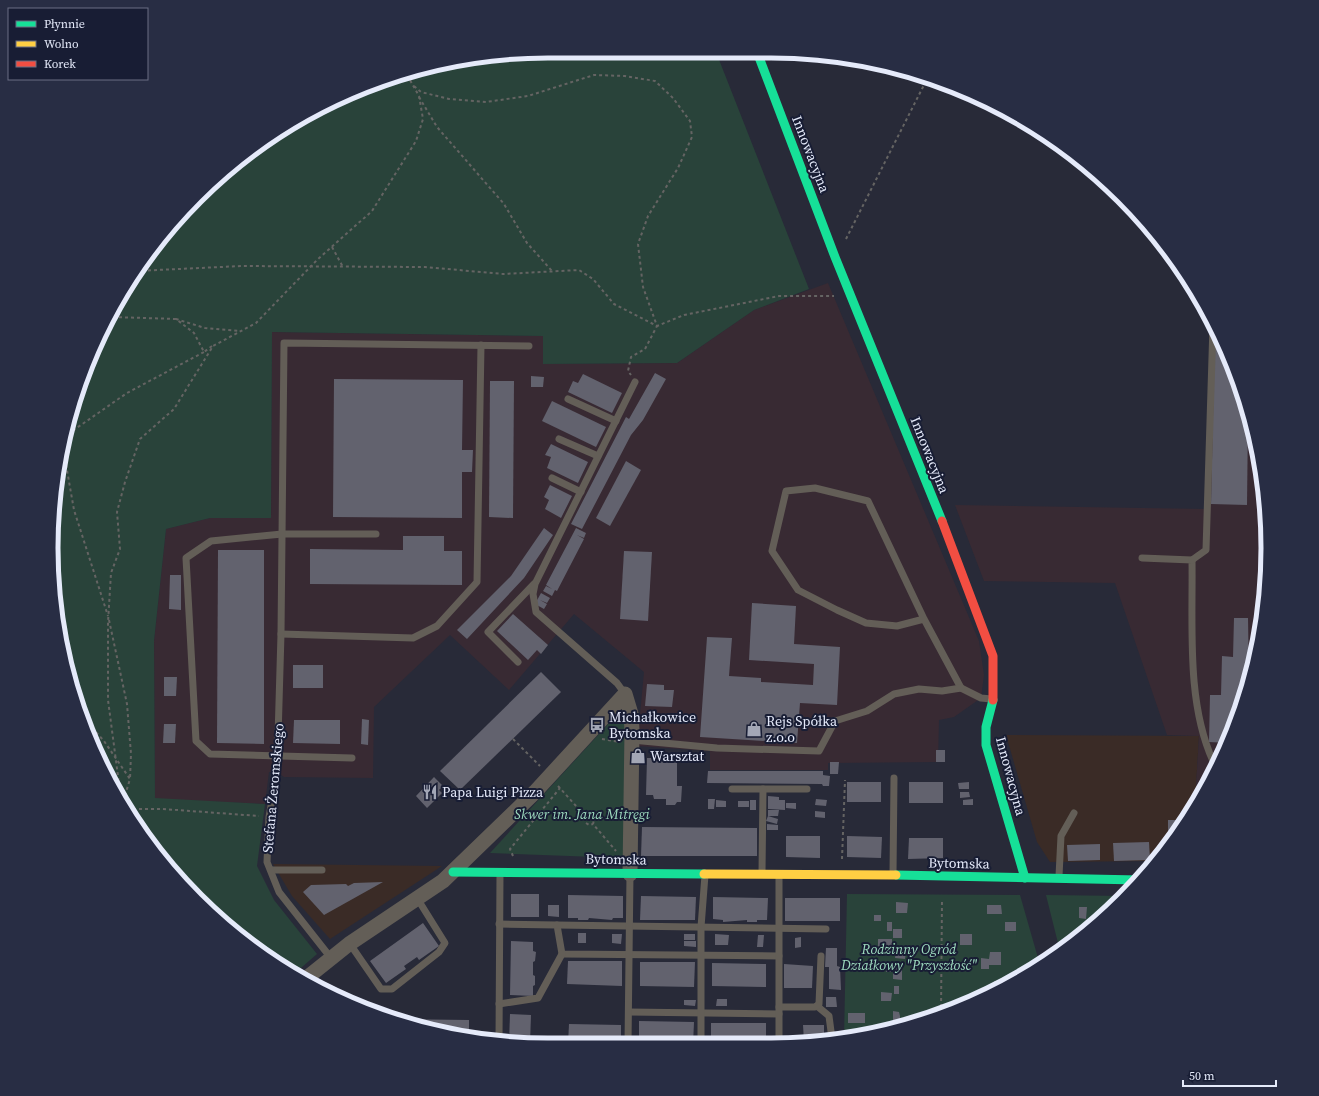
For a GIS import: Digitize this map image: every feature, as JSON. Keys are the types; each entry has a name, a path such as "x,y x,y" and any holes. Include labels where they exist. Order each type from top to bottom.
{"street":[{"name":"Innowacyjna","path":"760,58 835,257 933,500 993,656 993,699 986,727 986,745 1025,878"},
{"path":"310,975 350,944 418,898 453,872 550,776 625,694"},
{"path":"625,694 631,714 632,742 630,874"},
{"name":"Bytomska","path":"453,872 500,871 630,874 893,875 1131,880"}],"lane":[{"path":"1142,558 1192,560 1206,550 1213,336"},
{"name":"Stefana Żeromskiego","path":"331,958 279,892 267,862 269,817 277,772 282,634 284,343 481,345"},
{"path":"282,634 413,638 437,626 477,582 481,345 529,346"},
{"path":"625,694 617,684 536,612 532,594 535,584 635,382"},
{"path":"568,399 616,421"},
{"path":"559,438 598,456"},
{"path":"552,478 581,492"},
{"path":"924,619 896,626 866,623 798,590 772,551 786,491 815,488 868,501 924,619 961,688 981,698 993,699"},
{"path":"352,758 210,754 196,741 186,558 211,541 282,534 376,534"},
{"path":"1192,560 1194,683 1204,741 1212,760"},
{"path":"518,662 488,632 535,584"},
{"path":"632,742 717,748 819,751 835,720 867,711 894,694 919,689 942,691 961,688"},
{"path":"893,875 894,778"},
{"path":"732,789 807,789"},
{"path":"762,875 763,789"},
{"path":"1058,878 1061,836 1074,813"},
{"path":"271,870 322,870"},
{"path":"499,1035 500,871"},
{"path":"628,1038 630,874"},
{"path":"701,1038 701,927 705,874"},
{"path":"779,875 779,1038"},
{"path":"350,944 381,989 392,989 439,952 445,943 418,898"},
{"path":"499,924 826,929"},
{"path":"499,1004 538,998 562,954 557,925"},
{"path":"562,954 779,956"},
{"path":"817,1006 819,1004 821,956"},
{"path":"629,1012 701,1013 779,1010 817,1006"},
{"path":"817,1006 829,1016 831,1034"}],"path":[{"path":"412,84 421,92 449,99 486,102 528,96 594,75 625,76 655,81 673,98 690,121 692,137 678,168 648,216 638,244 643,288 657,326"},
{"path":"409,78 437,127 504,204 527,243 552,271"},
{"path":"835,257 852,229 925,83"},
{"path":"72,431 127,393 256,323 310,267 372,211 416,141 423,119 419,96"},
{"path":"332,247 343,267"},
{"path":"145,270 242,266 425,267 503,274 579,270 593,279 614,304 657,326"},
{"path":"635,382 628,371 631,357 645,349 657,326 684,315 779,296 851,296"},
{"path":"116,317 176,319 205,328 240,331"},
{"path":"176,319 194,333 204,352"},
{"path":"119,784 108,700 108,618 111,573 120,549 117,512 125,482 140,439 174,408 213,346"},
{"path":"66,462 74,510 108,618 127,704 131,754 130,779 125,795"},
{"path":"93,730 130,779"},
{"path":"587,736 632,742"},
{"path":"513,739 550,776 586,817 586,823 589,825 593,824"},
{"path":"842,865 845,780"},
{"path":"516,862 510,850 560,788"},
{"path":"134,809 163,809 269,817"},
{"path":"586,817 589,815 592,817 594,820 593,824 620,856"},
{"path":"941,1008 942,899"}],"shaded area":[{"path":"828,283 979,641 984,675 981,698 954,717 939,720 938,762 828,763 828,770 710,770 710,751 637,746 644,672 574,614 509,690 450,635 374,707 373,778 284,777 277,772 269,772 265,804 155,799 154,641 166,529 210,518 271,518 272,332 544,336 543,364 677,363 754,310"},
{"path":"1211,332 1224,360 1235,390 1252,452 1260,516 1260,580 1252,644 1235,706 1224,736 1196,792 1199,736 1167,735 1115,583 984,581 955,505 1206,509"},
{"path":"1006,735 1199,736 1196,792 1160,846 1147,861 1050,862 1037,842"},
{"path":"273,864 442,866 330,939 292,896"}],"green space":[{"path":"548,58 718,58 809,289 754,310 677,363 543,364 543,336 272,332 271,518 210,518 166,529 154,641 155,798 265,804 257,866 274,900 317,954 299,970 250,937 202,894 159,846 141,820 124,793 95,736 84,706 67,644 59,580 58,548 62,484 67,452 84,390 95,360 124,303 141,276 159,250 180,225 225,180 250,159 303,124 331,109 360,95 390,84 452,67 484,62"},
{"name":"Skwer im. Jana Mitręgi","path":"621,710 625,724 624,858 490,853"},
{"name":"Rodzinny Ogród Działkowy \"Przyszłość\"","path":"847,894 1020,895 1038,958 1016,972 959,1001 898,1021 867,1029 844,1033"},
{"path":"1046,895 1115,896 1094,916 1058,944"}],"building":[{"path":"1215,341 1224,360 1235,390 1248,436 1247,505 1211,504"},
{"path":"655,373 666,379 643,420 631,435 582,529 571,524 626,417 629,419"},
{"path":"583,374 622,393 612,413 568,392 573,381 578,383"},
{"path":"531,376 544,377 543,387 531,387"},
{"path":"334,379 463,380 462,450 473,450 472,472 462,472 462,518 333,517"},
{"path":"490,381 514,381 513,518 489,517"},
{"path":"552,401 606,427 596,447 542,421"},
{"path":"551,444 588,462 578,483 547,468 551,457 545,455"},
{"path":"626,461 641,470 610,526 596,518"},
{"path":"550,485 572,496 561,518 545,509 549,500 544,497"},
{"path":"544,528 553,535 524,578 467,639 457,630 511,576"},
{"path":"576,528 586,533 584,538 577,535 584,539 557,591 555,590 552,596 543,591 546,586 552,589 546,585"},
{"path":"403,536 444,536 444,551 462,551 462,585 310,584 310,549 403,550"},
{"path":"218,550 264,550 264,744 217,743"},
{"path":"624,551 652,552 648,621 620,619"},
{"path":"170,575 181,575 181,610 169,609"},
{"path":"541,593 550,598 547,603 540,600 547,604 544,609 535,604"},
{"path":"752,603 796,606 794,644 840,647 837,705 800,703 797,743 700,737 707,637 732,638 729,676 761,678 761,682 813,685 814,664 749,660"},
{"path":"513,614 548,645 541,654 537,650 528,660 497,631"},
{"path":"1234,618 1248,618 1249,657 1235,706 1221,743 1209,742 1210,695 1221,695 1222,656 1233,657"},
{"path":"293,665 323,665 323,688 293,688"},
{"path":"541,672 561,692 460,790 440,771"},
{"path":"164,677 177,677 176,696 164,696"},
{"path":"647,684 664,685 664,690 674,690 672,707 645,706"},
{"path":"362,719 369,720 368,745 361,744"},
{"path":"294,720 340,720 340,744 293,743"},
{"path":"164,724 176,724 175,743 163,743"},
{"path":"936,750 945,750 945,762 936,762"},
{"path":"647,758 677,758 677,786 682,786 681,802 677,802 675,805 666,805 666,799 654,799 653,795 646,795"},
{"path":"830,762 839,762 838,774 830,774"},
{"path":"708,771 823,771 823,775 830,776 829,786 823,786 822,784 707,783"},
{"name":"Papa Luigi Pizza","path":"434,777 443,786 439,790 442,793 427,808 416,796"},
{"path":"847,782 881,782 881,802 847,802"},
{"path":"909,782 943,782 943,803 909,803"},
{"path":"969,782 969,789 959,789 958,783"},
{"path":"960,792 969,792 970,797 960,798"},
{"path":"768,796 779,797 779,800 785,800 785,810 768,809"},
{"path":"708,799 715,799 714,809 708,809"},
{"path":"816,799 827,800 826,806 815,805"},
{"path":"973,799 973,805 963,805 963,800"},
{"path":"716,800 726,801 726,807 716,807"},
{"path":"750,800 756,800 756,810 750,810"},
{"path":"738,801 749,801 749,807 738,807"},
{"path":"786,803 796,803 796,809 786,808"},
{"path":"768,810 779,810 778,816 768,816"},
{"path":"815,811 825,812 825,818 815,817"},
{"path":"768,816 778,819 777,824 766,821"},
{"path":"1168,820 1178,820 1168,834"},
{"path":"767,824 778,825 778,830 767,830"},
{"path":"642,827 757,828 757,856 641,856"},
{"path":"786,836 820,836 820,858 786,857"},
{"path":"847,836 882,837 881,858 847,857"},
{"path":"909,838 943,838 943,858 908,859"},
{"path":"1149,842 1150,858 1148,860 1114,861 1113,843"},
{"path":"1100,844 1100,860 1068,861 1067,845"},
{"path":"383,882 324,915 303,892 311,885 346,884 348,886 354,883"},
{"path":"511,894 539,894 539,917 511,917"},
{"path":"568,895 623,896 623,918 613,918 612,920 589,918 588,920 578,920 578,918 568,918"},
{"path":"641,896 696,897 695,920 640,920"},
{"path":"713,897 768,898 767,920 757,920 757,922 747,922 747,920 723,922 723,920 713,919"},
{"path":"785,898 840,898 840,921 785,921"},
{"path":"896,902 908,903 907,913 896,913"},
{"path":"548,905 559,905 559,917 548,916"},
{"path":"987,905 1001,905 1002,914 987,914"},
{"path":"1079,907 1087,907 1086,919 1079,918"},
{"path":"874,915 881,915 881,921 874,921"},
{"path":"887,922 892,922 892,931 887,931"},
{"path":"1005,922 1016,922 1016,931 1005,931"},
{"path":"423,923 439,946 419,960 417,957 404,966 406,969 386,983 370,961"},
{"path":"893,929 902,929 902,938 893,938"},
{"path":"578,933 586,933 586,943 578,943"},
{"path":"612,934 622,934 621,944 612,943"},
{"path":"684,934 695,934 695,940 684,940"},
{"path":"715,934 729,935 728,945 715,945"},
{"path":"960,934 972,934 972,945 960,945"},
{"path":"758,935 764,935 763,947 757,947"},
{"path":"801,937 801,947 795,948 795,938"},
{"path":"878,939 892,939 892,947 878,947"},
{"path":"511,941 533,942 533,951 536,952 535,961 533,962 535,985 533,986 533,996 510,995"},
{"path":"684,941 696,941 696,947 684,946"},
{"path":"826,948 837,948 837,966 840,967 841,990 829,989 829,967 825,967"},
{"path":"896,951 906,952 905,959 895,958"},
{"path":"990,952 1001,952 1001,965 989,965 989,969 981,969 981,958 989,959"},
{"path":"568,961 622,961 622,986 567,984"},
{"path":"640,962 695,962 694,987 640,986"},
{"path":"712,963 766,964 766,987 712,986"},
{"path":"784,964 813,966 812,988 784,988"},
{"path":"886,965 891,965 891,972 886,972"},
{"path":"893,966 902,966 902,980 893,979"},
{"path":"894,986 899,986 899,994 894,994"},
{"path":"881,992 892,993 891,1001 881,1001"},
{"path":"826,997 836,997 837,1007 826,1007"},
{"path":"717,999 727,999 727,1006 716,1006"},
{"path":"684,1000 696,1000 695,1006 684,1005"},
{"path":"893,1011 899,1012 900,1020 893,1022"},
{"path":"848,1013 865,1013 865,1023 848,1023"},
{"path":"510,1014 531,1015 530,1037 509,1036"},
{"path":"415,1019 469,1020 469,1032 452,1029"},
{"path":"639,1021 694,1022 693,1038 639,1038"},
{"path":"711,1023 766,1023 766,1038 711,1038"},
{"path":"569,1024 621,1025 621,1038 568,1038"},
{"path":"803,1025 824,1025 824,1035 804,1037"}],"traffic: fast":[{"path":"759,58 835,257 942,521"},
{"path":"993,700 986,727 986,745 1025,878"},
{"path":"453,872 704,874"},
{"path":"896,875 1131,880"}],"traffic: slow":[{"path":"704,874 896,875"}],"traffic: jam":[{"path":"942,521 993,656 993,700"}],"place":[{"name":"Michałkowice Bytomska","path":"597,725"},
{"name":"Rejs Spółka z.o.o","path":"754,729"},
{"name":"Warsztat","path":"638,756"},
{"name":"Papa Luigi Pizza","path":"430,792"}]}
